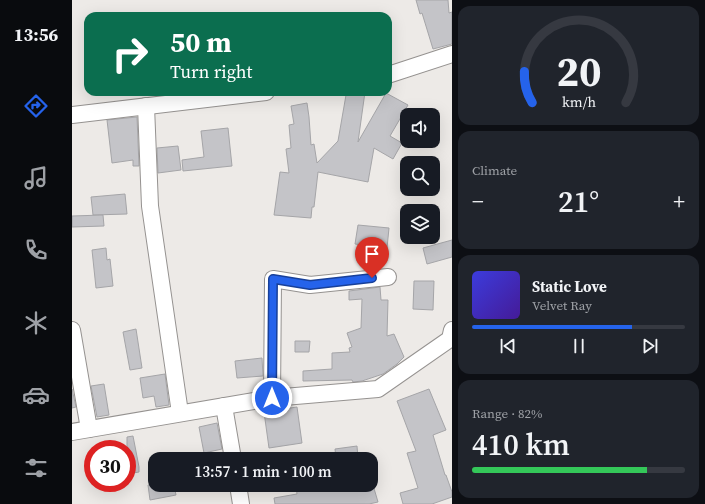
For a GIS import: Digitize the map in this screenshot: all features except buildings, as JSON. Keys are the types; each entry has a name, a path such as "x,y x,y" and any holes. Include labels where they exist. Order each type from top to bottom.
{"street":[{"path":"392,74 452,54"},
{"path":"72,115 232,96"},
{"path":"146,106 150,206 180,413"},
{"path":"272,398 273,279 310,285 388,276"},
{"path":"72,330 89,429"},
{"path":"72,432 272,398 378,389 451,336"},
{"path":"224,406 232,452"},
{"path":"239,492 241,504"}],"route":[{"path":"272,398 273,279 310,285 372,278"}]}
